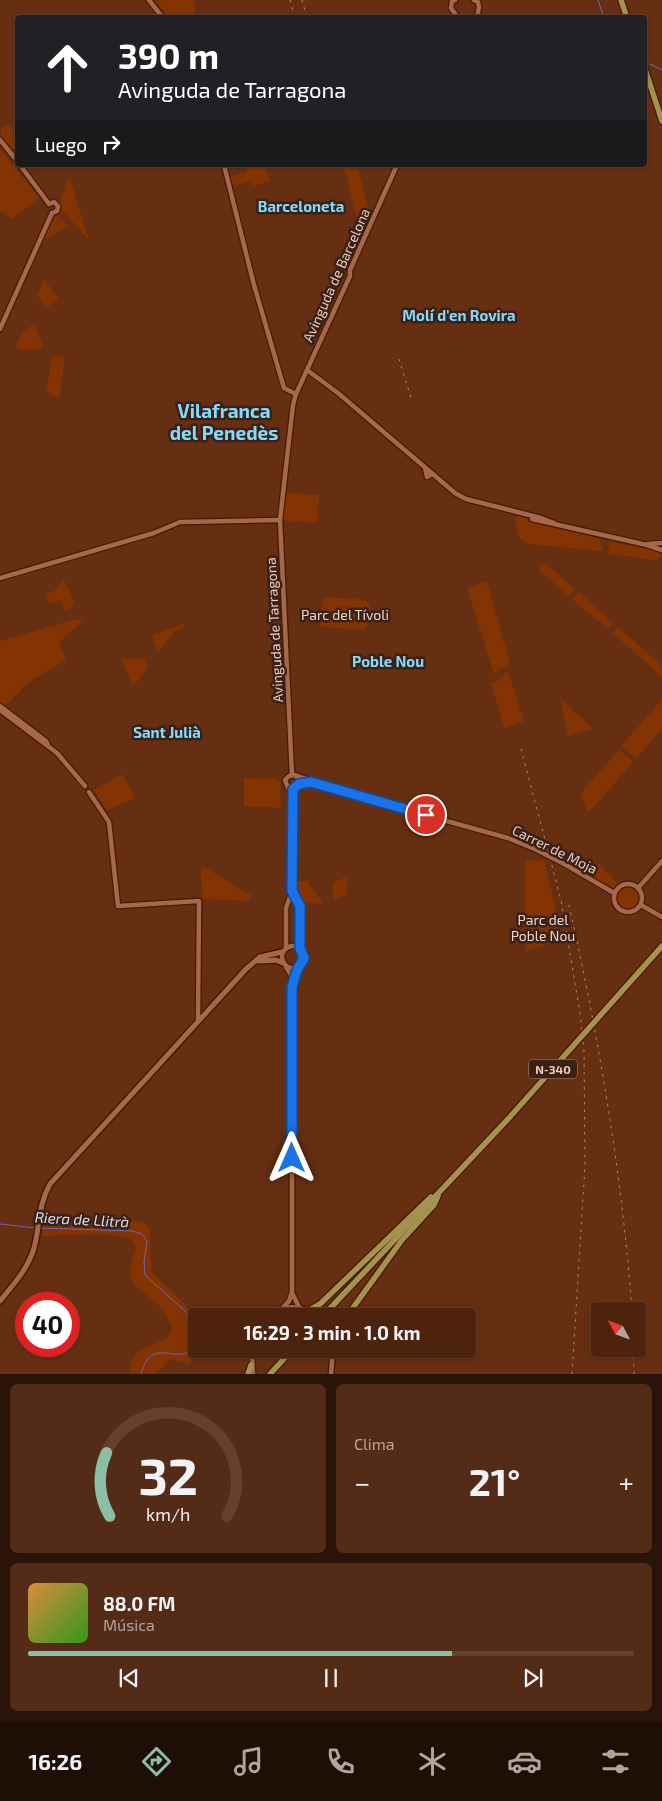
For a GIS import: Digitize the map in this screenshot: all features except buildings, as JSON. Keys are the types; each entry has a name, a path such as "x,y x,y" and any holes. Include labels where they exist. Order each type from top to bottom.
{"highway":[{"path":"621,0 626,15"},
{"path":"647,75 662,121"},
{"name":"N-340","path":"331,1308 510,1118 662,946"},
{"path":"313,1308 320,1304 424,1202 441,1190"},
{"path":"353,1308 402,1240 434,1205 441,1190"},
{"path":"270,1374 285,1358"},
{"path":"248,1374 251,1365"}],"main road":[{"path":"0,1301 28,1263 37,1233 41,1204 50,1184 252,963 260,957 277,955 284,950"},
{"path":"252,963 262,960 276,960 285,965"}],"street":[{"path":"150,0 161,15"},
{"path":"454,0 450,4 450,8 456,15"},
{"path":"477,1 479,8 478,15"},
{"path":"0,140 15,158"},
{"path":"21,167 49,204 48,210 52,213"},
{"path":"224,167 254,285 284,388 296,394"},
{"name":"Avinguda de Barcelona","path":"284,484 292,412 296,394 396,167"},
{"path":"0,329 52,213 57,211 58,206 54,202 49,204"},
{"path":"307,370 338,393 424,466 430,476 455,493 518,513 612,538 647,544 662,544 662,550 647,544"},
{"name":"Avinguda de Tarragona","path":"284,484 280,520 294,776"},
{"path":"518,513 549,518 554,523"},
{"path":"0,578 72,558 187,521 280,520"},
{"path":"0,706 46,741 49,746"},
{"path":"0,710 65,760 85,786 84,791 89,792 109,822 118,906 199,901 198,1021"},
{"path":"283,1308 289,1301 292,1292 292,987 291,975 285,965 284,950 286,911 292,891 293,789 299,784 294,776 288,777 285,782 288,788 293,789"},
{"name":"Carrer de Moja","path":"294,776 356,796 508,838 566,865 614,893"},
{"name":"Carrer de Moja","path":"299,784 311,782"},
{"path":"638,888 662,861"},
{"path":"626,884 638,888 642,896 638,909 629,913 620,910 614,902 614,893 619,887 626,884"},
{"path":"292,891 300,906 300,948 304,958 298,967 292,987"},
{"path":"288,903 297,902"},
{"path":"640,905 662,917"},
{"path":"284,950 293,946 300,948"},
{"path":"285,965 292,969 298,967"},
{"path":"292,1292 299,1308"},
{"path":"251,1358 253,1374"},
{"path":"331,1374 332,1358"}],"green space":[{"path":"155,0 194,0 195,15 167,15"},
{"path":"11,124 15,148 11,151 2,141 1,128"},
{"path":"0,149 39,198 12,219 0,211"},
{"path":"245,167 266,167 270,181 253,186 251,181 233,186 230,177 247,172"},
{"path":"358,167 369,212 362,228 358,221 343,168"},
{"path":"70,179 89,240 61,209 60,204 67,180"},
{"path":"58,216 68,226 43,240 54,217"},
{"path":"44,279 59,299 46,308 37,295"},
{"path":"35,324 43,346 42,348 22,351 15,347 23,331"},
{"path":"52,356 65,357 59,399 47,391"},
{"path":"285,493 319,495 317,523 283,520"},
{"path":"519,516 599,539 603,548 601,551 528,544 520,538 515,519"},
{"path":"608,542 654,549 661,554 660,558 655,560 609,554"},
{"path":"545,563 575,589 569,596 539,570"},
{"path":"64,580 74,601 71,608 64,610 61,600 48,603 47,594 56,590"},
{"path":"487,582 510,663 494,674 467,588"},
{"path":"579,592 614,624 608,629 572,599"},
{"name":"Parc del Tívoli","path":"326,597 365,600 370,606 367,627 363,630 322,627 320,625 323,599"},
{"path":"76,619 83,621 59,642 66,660 29,682 7,704 4,705 0,702 0,641"},
{"path":"183,624 184,628 175,631 158,653 152,635"},
{"path":"618,627 662,666 662,677 613,633"},
{"path":"121,658 144,659 149,666 133,687"},
{"path":"508,672 524,721 504,728 491,683 499,680"},
{"path":"560,698 593,729 568,736"},
{"path":"662,700 662,729 636,759 621,746"},
{"path":"619,750 633,762 591,810 587,811 581,793"},
{"path":"123,774 135,798 107,810 94,790"},
{"path":"244,778 276,779 280,782 281,808 244,806"},
{"name":"Parc del Poble Nou","path":"525,860 544,860 563,939 526,951"},
{"path":"598,863 616,882 616,887 612,887 588,875 595,871"},
{"path":"201,865 252,896 249,901 202,899"},
{"path":"347,877 346,894 335,900 331,887 335,885 334,882"},
{"path":"298,881 307,881 323,903 303,901 298,894"},
{"path":"628,886 636,890 640,898 636,906 628,910 620,906 616,898 620,890"},
{"path":"135,1221 144,1223 150,1229 151,1271 188,1308 188,1358 194,1358 189,1364 170,1359 157,1373 130,1373 133,1358 137,1353 168,1337 172,1327 163,1309 133,1284 129,1271 136,1247 131,1238 101,1234 42,1236 44,1223"}],"waterway":[{"path":"598,0 603,15"},
{"path":"650,64 662,70"},
{"name":"Riera de Llitrà","path":"0,1224 36,1228"},
{"name":"Riera de Llitrà","path":"40,1228 132,1231 142,1234 147,1241 144,1261 145,1275 188,1314"},
{"name":"Riera de Llitrà","path":"141,1374 146,1362 152,1355 158,1353 188,1353"}],"railway":[{"path":"290,0 294,15"},
{"path":"302,0 306,15"},
{"path":"399,359 412,401"},
{"path":"521,749 561,900 580,1013 584,1051 585,1166 572,1374"},
{"path":"569,905 608,1107 616,1158 631,1302"},
{"path":"633,1358 634,1374"}],"district":[{"name":"Barceloneta","path":"301,206"},
{"name":"Molí d'en Rovira","path":"459,315"},
{"name":"Vilafranca del Penedès","path":"224,421"},
{"name":"Poble Nou","path":"388,661"},
{"name":"Sant Julià","path":"167,732"}],"route":[{"path":"292,1158 292,987 298,967 304,961 303,951 300,948 300,906 292,891 293,789 299,784 311,782 426,815"}]}
